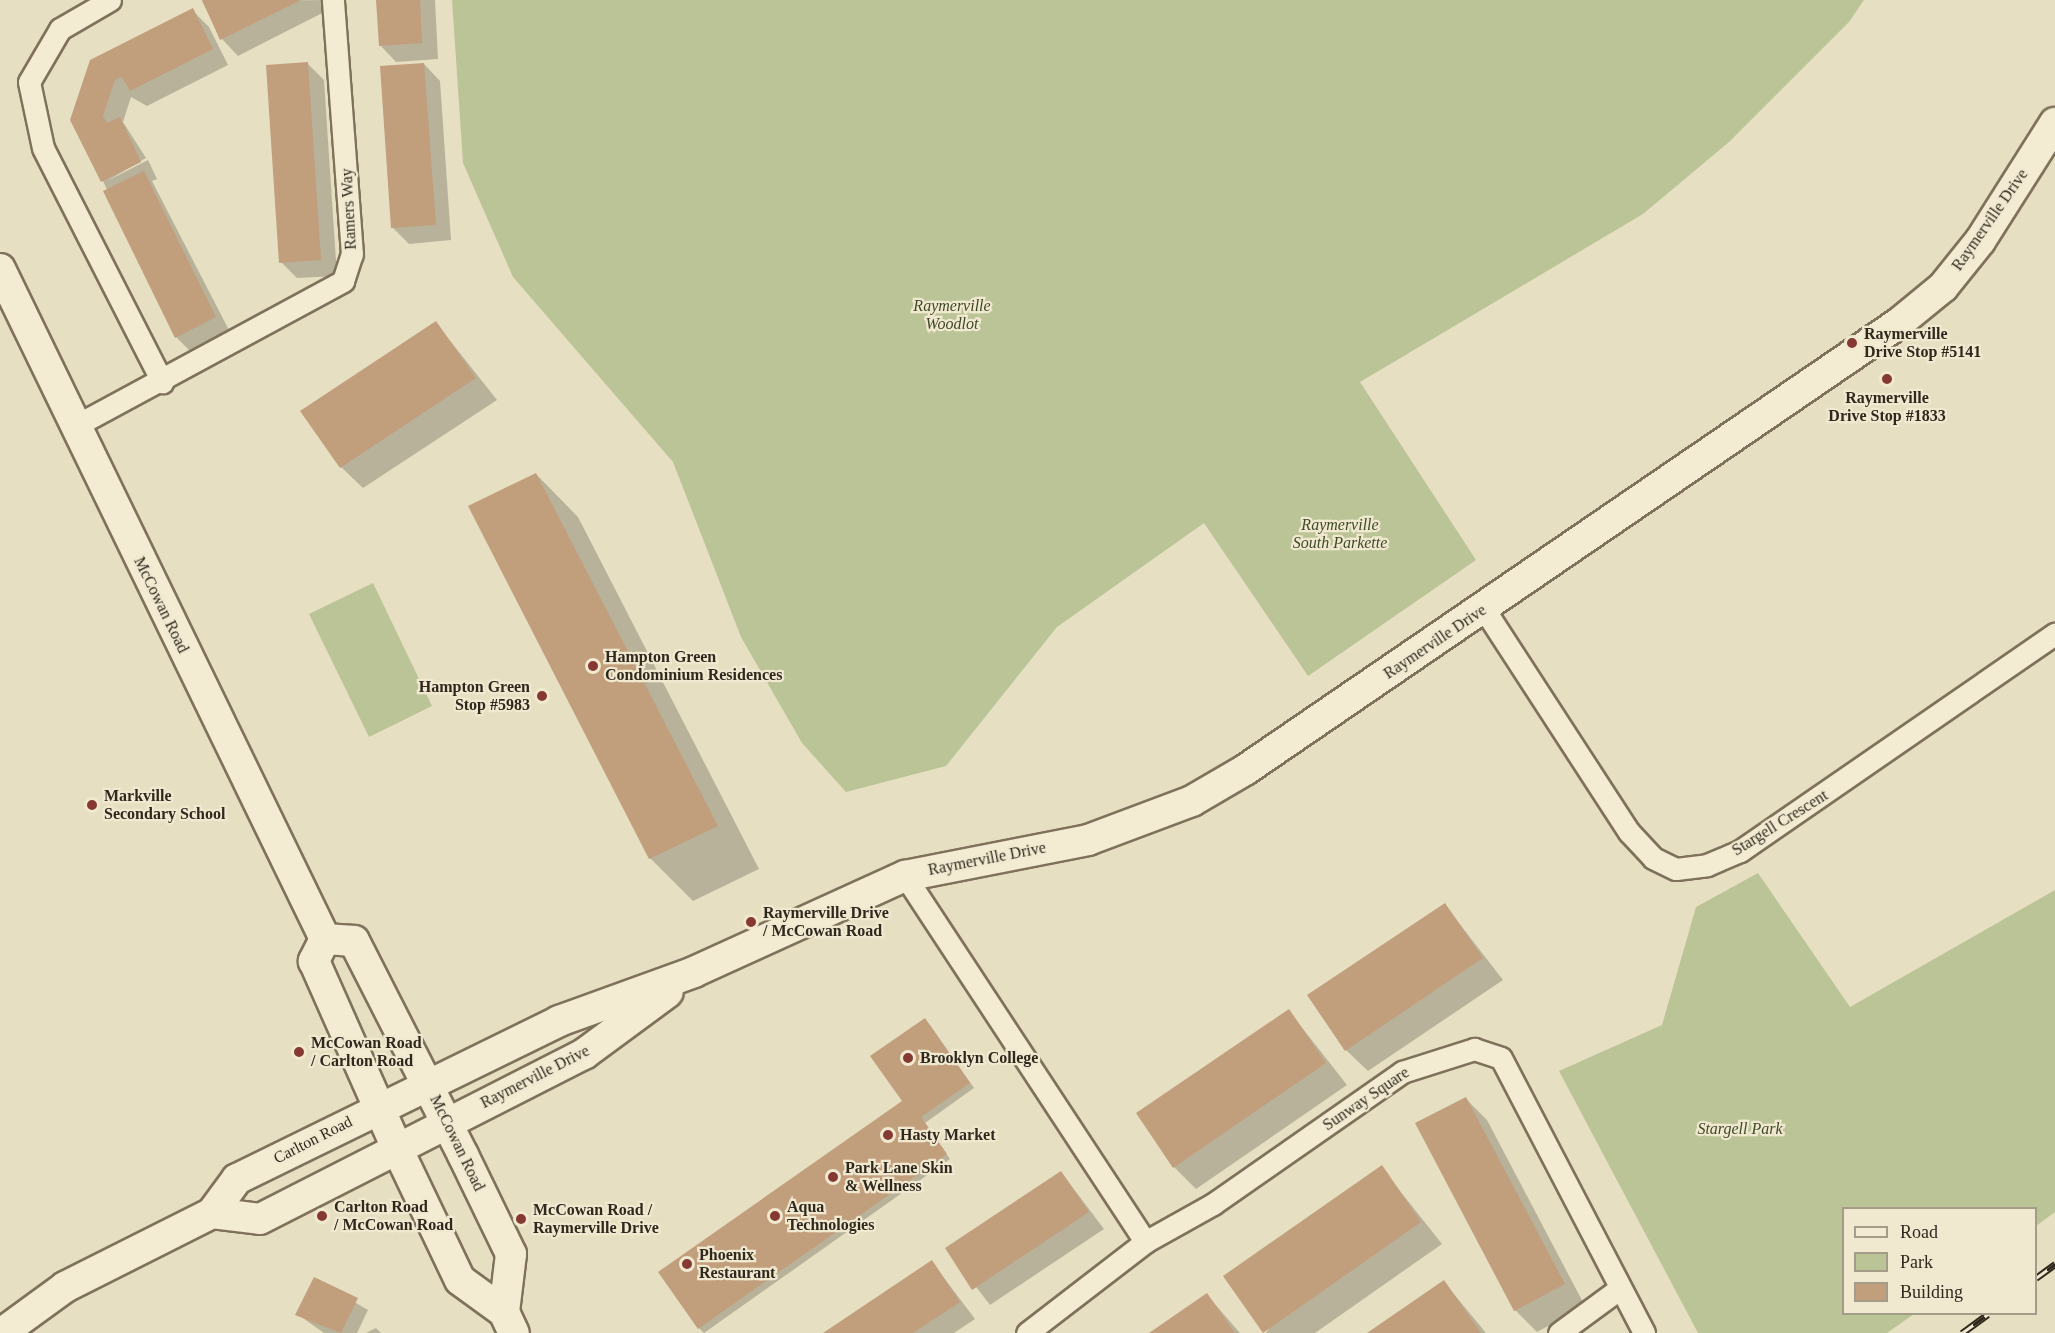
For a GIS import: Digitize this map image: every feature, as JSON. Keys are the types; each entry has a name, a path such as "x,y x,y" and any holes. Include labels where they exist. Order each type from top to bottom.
{"street":[{"path":"110,0 60,29 29,82 43,148 162,382"},
{"name":"Ramers Way","path":"75,426 162,382 343,281 352,254 333,0"},
{"name":"Raymerville Drive","path":"427,1083 559,1021 694,972 905,876 1088,840 1192,801 1484,609 1848,361 1943,287 2055,123"},
{"name":"McCowan Road","path":"0,269 326,939"},
{"name":"Stargell Crescent","path":"1484,609 1629,832 1653,858 1676,869 1707,865 1740,851 2055,634"},
{"path":"905,876 1145,1242"},
{"name":"McCowan Road","path":"326,939 354,941 446,1120 511,1254 509,1323"},
{"name":"McCowan Road","path":"326,939 314,961 380,1105 396,1146 460,1280 509,1323"},
{"name":"Raymerville Drive","path":"396,1146 584,1054 694,972"},
{"name":"Sunway Square","path":"1027,1333 1145,1242 1213,1204 1402,1072 1474,1049 1501,1058 1506,1066 1644,1333"},
{"name":"Carlton Road","path":"2,1333 65,1287 212,1214 237,1179 427,1083"},
{"path":"212,1214 260,1219 396,1146"},
{"path":"1559,1333 1619,1288"}],"green space":[{"name":"Raymerville Woodlot","path":"452,0 1864,0 1849,22 1729,142 1643,214 1360,382 1476,560 1308,676 1204,523 1057,627 946,766 846,792 802,743 741,637 673,462 513,277 463,163"},
{"path":"373,583 432,706 369,737 309,614"},
{"name":"Stargell Park","path":"1758,873 1850,1007 2055,890 2055,1212 2037,1225 2037,1207 1842,1207 1842,1315 1913,1315 1887,1333 1698,1333 1559,1071 1662,1025 1696,907"}],"building":[{"path":"202,0 301,0 220,40"},
{"path":"376,0 420,0 422,43 379,46"},
{"path":"193,8 213,49 130,91 122,77 115,80 103,116 107,123 120,117 141,162 101,182 70,120 90,60"},
{"path":"308,62 321,260 279,263 266,65"},
{"path":"424,63 436,225 391,228 380,66"},
{"path":"144,171 216,317 175,338 103,191"},
{"path":"436,321 476,378 340,468 300,411"},
{"name":"Hampton Green Condominium Residences","path":"536,473 718,826 649,859 468,506"},
{"path":"1445,903 1483,958 1345,1051 1307,995"},
{"path":"1289,1009 1326,1063 1173,1168 1136,1113"},
{"path":"925,1018 970,1083 921,1117 947,1154 698,1329 658,1272 902,1101 870,1056"},
{"path":"1466,1097 1565,1284 1514,1311 1415,1123"},
{"path":"1382,1165 1421,1222 1263,1333 1223,1276"},
{"path":"1061,1171 1089,1212 972,1290 945,1248"},
{"path":"932,1260 960,1302 913,1333 823,1333"},
{"path":"314,1277 358,1298 341,1333 295,1315"},
{"path":"1444,1280 1481,1333 1367,1333"},
{"path":"1207,1293 1235,1333 1149,1333"}],"railway":[{"path":"2037,1277 2055,1264"},
{"path":"1962,1333 1987,1315"}],"place":[{"name":"Raymerville Drive Stop #5141","path":"1852,343"},
{"name":"Raymerville Drive Stop #1833","path":"1887,379"},
{"name":"Hampton Green Condominium Residences","path":"593,666"},
{"name":"Hampton Green Stop #5983","path":"542,696"},
{"name":"Markville Secondary School","path":"92,805"},
{"name":"Raymerville Drive / McCowan Road","path":"751,922"},
{"name":"McCowan Road / Carlton Road","path":"299,1052"},
{"name":"Brooklyn College","path":"908,1058"},
{"name":"Hasty Market","path":"888,1135"},
{"name":"Park Lane Skin & Wellness","path":"833,1177"},
{"name":"Carlton Road / McCowan Road","path":"322,1216"},
{"name":"Aqua Technologies","path":"775,1216"},
{"name":"McCowan Road / Raymerville Drive","path":"521,1219"},
{"name":"Phoenix Restaurant","path":"687,1264"}],"park label":[{"name":"Raymerville South Parkette","path":"1340,534"}]}
